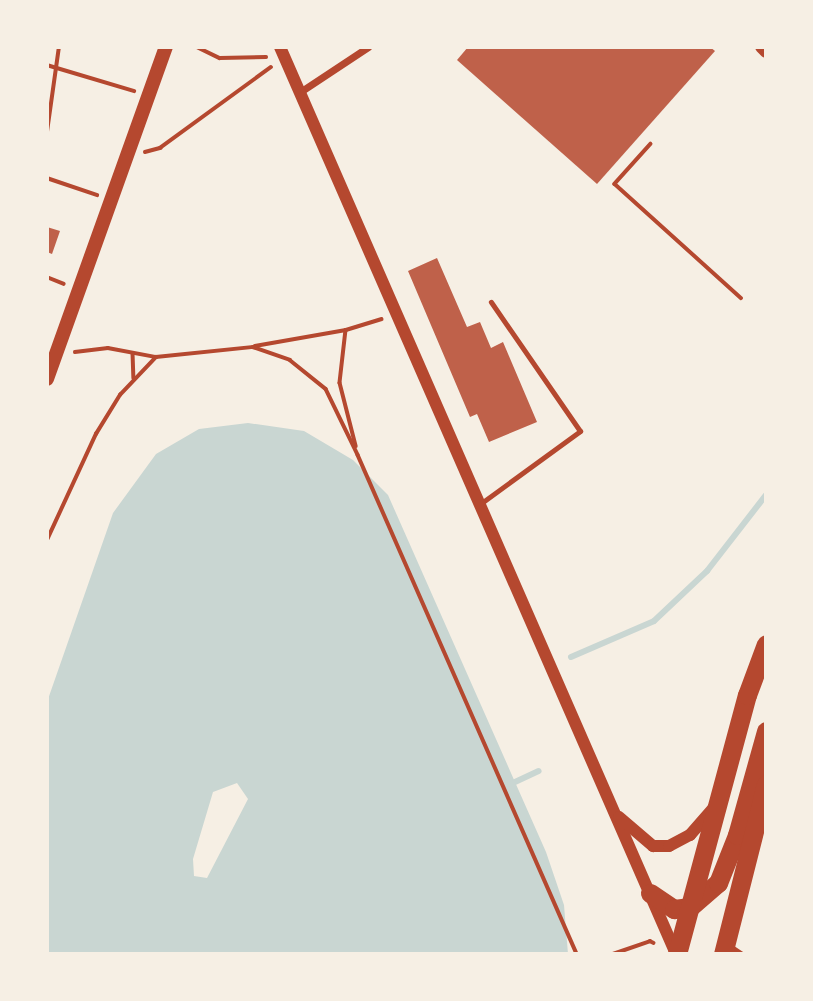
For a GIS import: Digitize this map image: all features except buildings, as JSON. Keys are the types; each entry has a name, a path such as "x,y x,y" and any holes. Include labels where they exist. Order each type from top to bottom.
{"highway":[{"path":"672,952 690,907 747,695 766,644"},
{"path":"650,893 674,909 690,907 718,883 737,835 766,731"},
{"path":"730,950 766,785"}],"main road":[{"path":"47,379 166,47"}],"street":[{"path":"300,92 368,47"},
{"path":"761,47 766,52"},
{"path":"283,52 650,893 672,952"},
{"path":"616,815 653,846 669,846 690,835 717,803"}],"lane":[{"path":"481,504 580,431 491,302"}],"path":[{"path":"47,132 59,47"},
{"path":"197,47 220,58 283,52"},
{"path":"128,157 160,148 283,52"},
{"path":"47,65 149,96"},
{"path":"651,144 615,184 741,298"},
{"path":"47,178 112,200"},
{"path":"56,354 108,348 156,357 253,347 346,330 397,314"},
{"path":"346,330 340,383 358,455"},
{"path":"253,347 290,360 326,389 358,455 577,952"},
{"path":"133,353 134,380"},
{"path":"47,540 96,433 120,396 156,357"},
{"path":"613,954 650,941 672,952"}],"shaded area":[{"path":"248,423 304,431 353,460 388,495 546,852 564,905 568,954 47,954 47,702 113,513 156,454 199,429","holes":["237,783 248,799 207,878 194,876 193,859 213,792"]}],"waterway":[{"path":"571,657 654,621 707,571 766,495"},
{"path":"515,782 539,771"}]}
